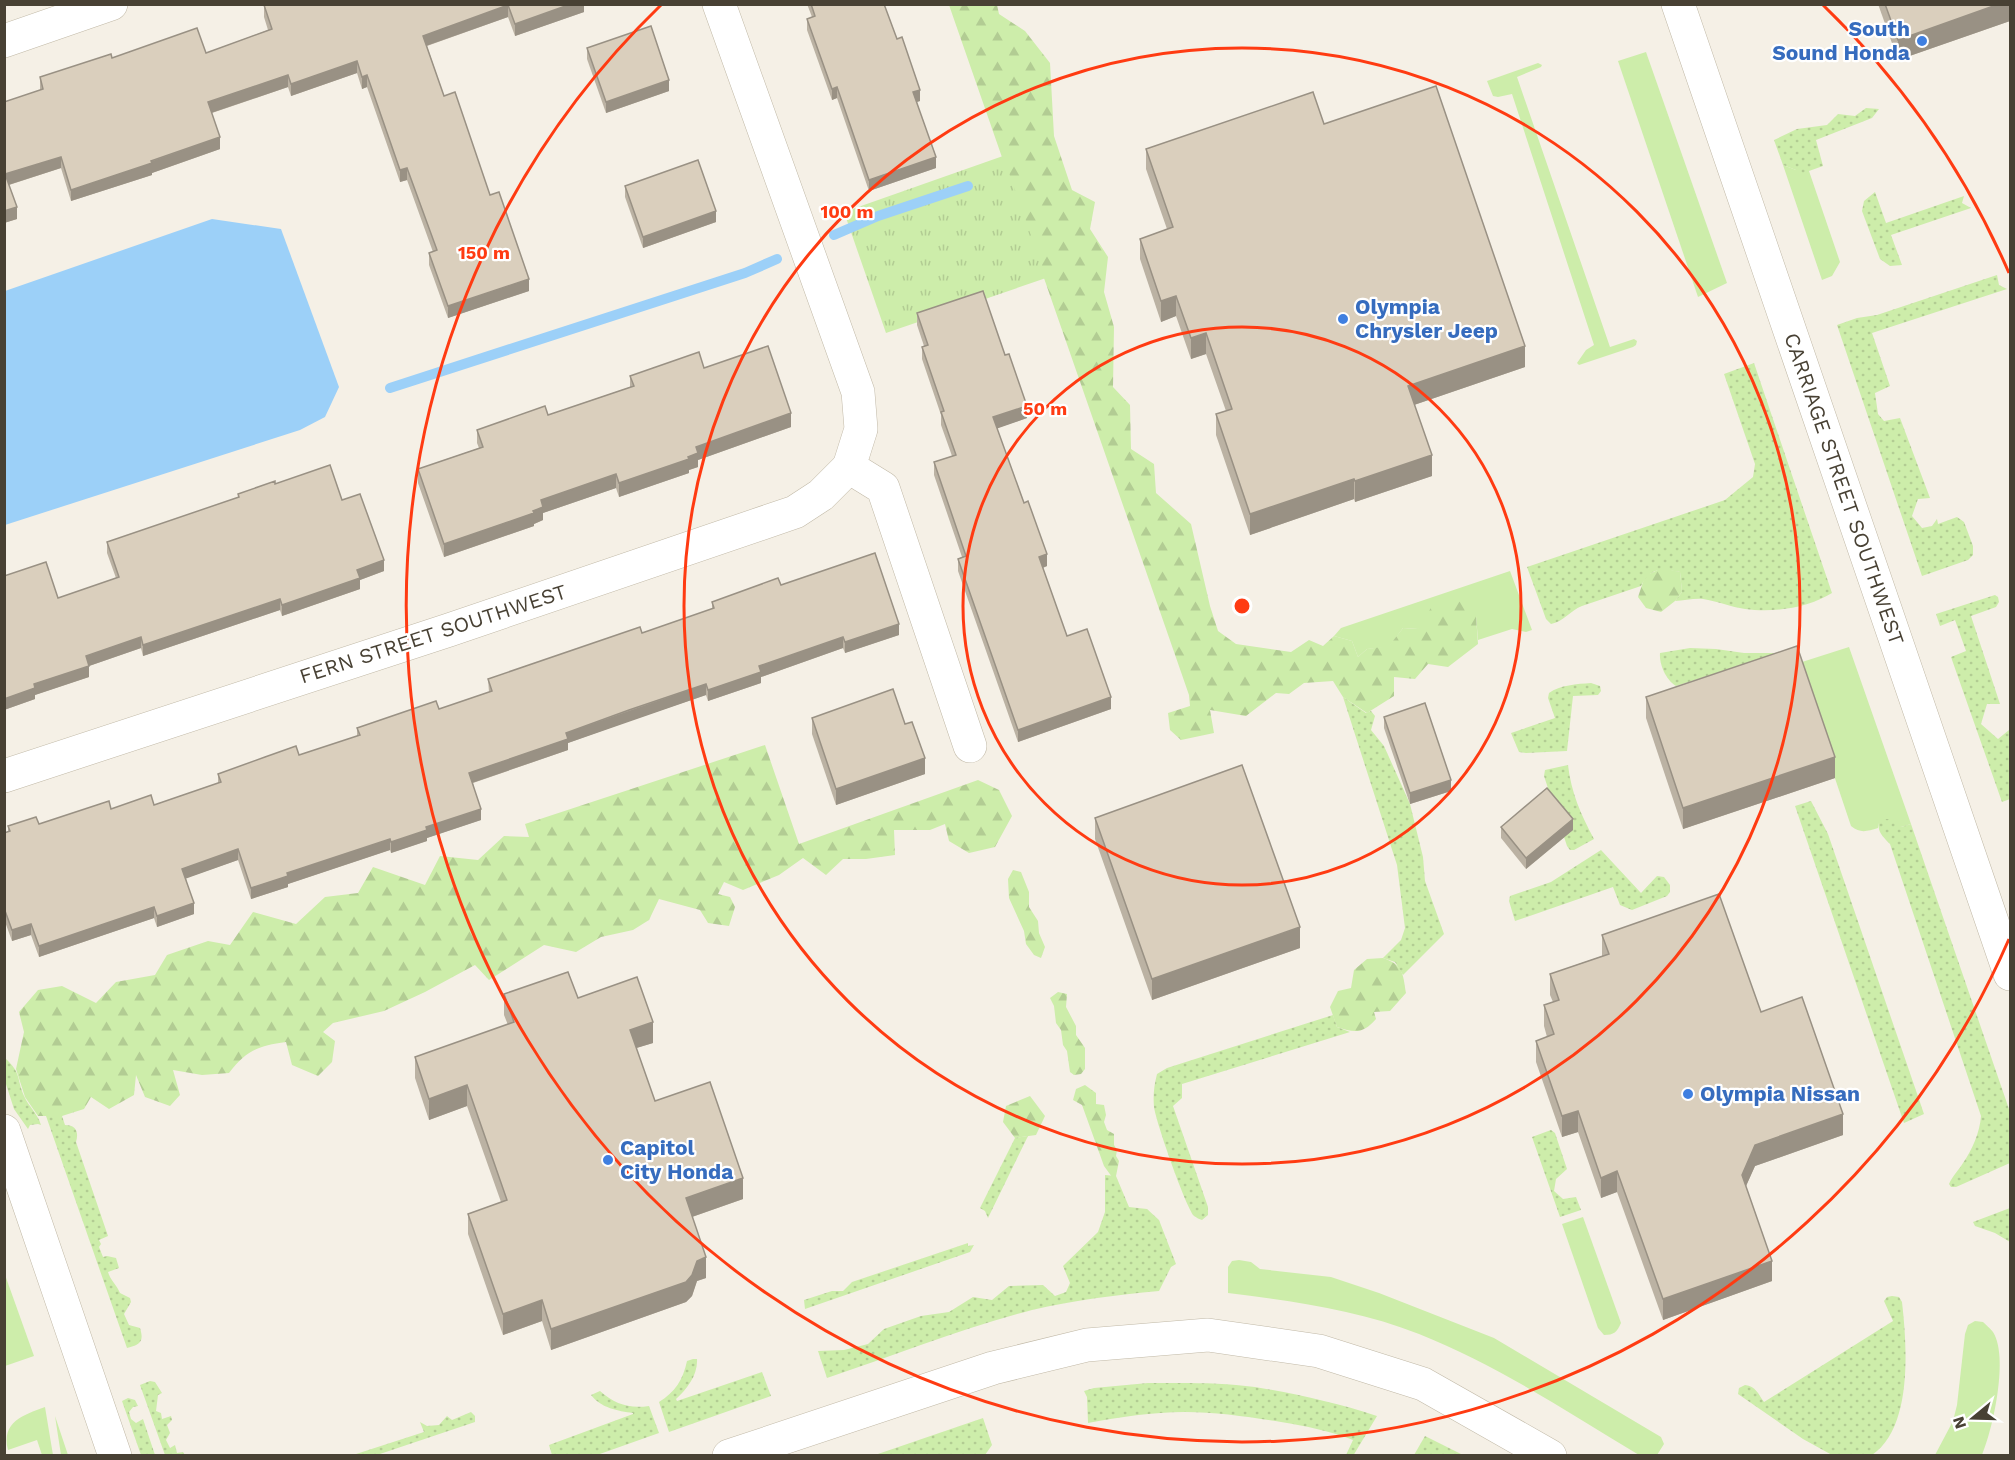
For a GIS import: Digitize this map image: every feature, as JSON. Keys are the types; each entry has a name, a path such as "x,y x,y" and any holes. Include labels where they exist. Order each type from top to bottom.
{"street":[{"path":"4,41 111,4"},
{"path":"719,4 858,392 861,429 849,467 883,488 970,746"},
{"name":"CARRIAGE STREET SOUTHWEST","path":"1678,4 2010,974"},
{"name":"FERN STREET SOUTHWEST","path":"4,776 795,512 821,495 849,467"},
{"path":"4,1131 115,1455"},
{"path":"729,1455 993,1368 1087,1345 1208,1335 1319,1351 1423,1384 1550,1455"}],"green space":[{"path":"949,5 997,5 999,14 1025,31 1050,63 1054,136 1072,190 1095,202 1090,229 1108,257 1104,292 1114,327 1113,387 1130,405 1131,449 1154,464 1156,493 1191,524 1218,631 1236,644 1291,652 1309,640 1323,646 1334,636 1352,641 1358,657 1367,649 1389,646 1403,628 1418,629 1437,598 1465,602 1476,616 1478,644 1448,667 1428,664 1415,679 1394,677 1394,696 1367,713 1343,697 1333,681 1304,683 1289,694 1276,693 1246,716 1210,710 1214,733 1181,740 1170,730 1168,713 1190,706 1189,695"},
{"path":"1646,52 1727,283 1698,297 1618,61"},
{"path":"1538,63 1542,65 1541,67 1517,77 1610,347 1634,339 1637,341 1633,347 1579,365 1577,363 1586,350 1594,345 1512,94 1493,96 1487,81"},
{"path":"1866,108 1879,109 1872,118 1816,140 1823,166 1809,171 1809,174 1798,174 1796,170 1783,165 1774,140 1797,129 1827,125 1838,114 1855,116"},
{"path":"1003,156 1046,278 886,333 844,212"},
{"path":"1783,165 1796,170 1809,171 1840,262 1832,276 1822,280"},
{"path":"1875,192 1886,223 1964,196 1962,203 1971,208 1891,235 1902,265 1890,266 1880,259 1862,211 1864,201"},
{"path":"1997,275 1999,285 2007,289 1872,333 1890,386 1875,393 1878,414 1884,421 1900,418 1930,498 1918,499 1912,516 1922,528 1932,526 1937,519 1938,524 1957,517 1964,522 1973,546 1973,555 1968,560 1922,576 1837,325 1857,318 1877,315"},
{"path":"1754,363 1832,593 1801,606 1767,610 1740,608 1703,599 1675,601 1682,592 1680,572 1657,570 1648,575 1641,586 1582,606 1551,624 1546,619 1527,567 1725,500 1753,477 1755,464 1724,374"},
{"path":"1662,568 1680,572 1682,592 1661,612 1646,608 1638,597 1645,576"},
{"path":"1510,571 1532,630 1526,632 1512,629 1478,640 1476,616 1418,629 1403,628 1389,647 1367,649 1358,657 1352,641 1334,636 1341,628"},
{"path":"1995,595 1999,602 1996,607 1971,616 2000,704 1987,704 1981,724 1998,739 2009,730 2010,734 2010,799 2002,802 1951,657 1966,651 1955,620 1940,626 1936,614"},
{"path":"1849,647 1911,824 1901,827 1879,823 1878,828 1864,831 1851,826 1799,671 1802,662"},
{"path":"1690,648 1744,653 1779,653 1676,686 1664,671 1660,653"},
{"path":"1591,683 1600,686 1601,691 1598,695 1573,696 1567,751 1519,752 1511,733 1555,718 1548,698 1549,693 1574,684"},
{"path":"1343,697 1366,713 1371,711 1375,716 1371,730 1384,746 1410,804 1423,857 1425,881 1444,934 1403,975 1395,962 1383,958 1401,940 1405,928 1397,865"},
{"path":"765,745 799,844 978,780 999,790 1012,816 995,847 969,853 949,841 945,824 930,830 894,830 895,855 843,859 826,875 803,858 779,875 743,890 724,882 718,894 730,897 735,907 729,926 708,923 700,910 659,899 649,920 633,930 601,937 576,952 544,945 489,980 475,965 384,1011 333,1023 323,1032 335,1041 332,1062 318,1076 292,1065 286,1042 254,1050 229,1073 202,1075 173,1070 180,1095 170,1106 145,1097 136,1075 134,1095 109,1109 91,1097 84,1109 62,1116 38,1116 25,1097 16,1069 24,1032 19,1012 38,990 62,986 96,1003 116,982 155,975 167,955 208,941 230,945 253,912 296,924 325,897 358,893 373,867 425,885 440,856 478,860 504,836 529,837 525,824"},
{"path":"1568,765 1577,803 1594,839 1574,850 1570,850 1567,846 1544,776 1545,770"},
{"path":"1811,801 1828,834 1924,1114 1904,1123 1795,806"},
{"path":"1886,819 1894,819 1901,827 1911,824 2010,1112 2010,1163 1956,1187 1951,1187 1949,1184 1972,1147 1981,1116 1890,844 1879,829 1879,823"},
{"path":"1601,850 1641,893 1657,876 1664,877 1670,885 1670,892 1667,896 1632,910 1620,905 1613,887 1515,921 1509,901 1510,896 1551,882"},
{"path":"1013,870 1021,872 1029,892 1029,907 1038,921 1039,933 1045,947 1041,958 1034,955 1026,944 1024,931 1009,898 1008,879"},
{"path":"1383,958 1395,964 1401,971 1406,993 1390,1011 1374,1012 1376,1019 1363,1030 1354,1031 1337,1027 1330,1007 1338,991 1351,988 1354,970 1367,959"},
{"path":"1058,992 1067,994 1066,1007 1076,1026 1076,1035 1085,1048 1085,1069 1081,1074 1074,1075 1070,1072 1061,1030 1056,1023 1054,1006 1050,998"},
{"path":"1333,1015 1337,1027 1350,1032 1182,1084 1182,1098 1173,1106 1208,1207 1208,1215 1202,1220 1194,1216 1178,1181 1156,1116 1154,1087 1157,1074 1167,1068"},
{"path":"5,1058 16,1072 24,1096 41,1125 30,1125 28,1129 14,1109 5,1081"},
{"path":"1085,1085 1096,1093 1096,1104 1104,1105 1106,1115 1104,1122 1107,1130 1114,1134 1116,1156 1119,1161 1116,1176 1112,1177 1104,1166 1082,1105 1073,1100 1076,1089"},
{"path":"1030,1096 1045,1116 1036,1135 1015,1138 1003,1122 1006,1106"},
{"path":"46,1116 62,1116 65,1125 72,1126 77,1132 76,1142 108,1236 99,1240 101,1244 99,1247 103,1257 116,1258 119,1268 108,1272 120,1293 130,1298 131,1302 124,1314 129,1325 140,1328 142,1336 136,1345 127,1348"},
{"path":"1551,1130 1555,1133 1567,1169 1556,1179 1554,1191 1563,1199 1576,1197 1581,1210 1560,1217 1532,1137"},
{"path":"1028,1136 988,1218 985,1211 980,1208 1015,1138"},
{"path":"1105,1175 1116,1176 1129,1207 1147,1209 1159,1220 1176,1264 1171,1267 1159,1291 1095,1298 1032,1310 955,1333 827,1378 818,1351 844,1350 868,1344 884,1329 921,1316 949,1312 973,1297 992,1300 1009,1286 1043,1285 1055,1296 1066,1292 1070,1283 1063,1266 1098,1232 1105,1212"},
{"path":"2010,1208 2010,1242 1995,1233 1975,1226 1973,1222"},
{"path":"1583,1217 1621,1323 1613,1334 1604,1335 1598,1328 1562,1224"},
{"path":"968,1243 968,1246 974,1245 970,1252 805,1309 804,1300 832,1291 843,1291 852,1282"},
{"path":"1232,1261 1251,1262 1260,1269 1331,1277 1379,1293 1494,1338 1661,1437 1664,1444 1657,1455 1639,1455 1559,1406 1476,1360 1448,1346 1396,1326 1325,1308 1228,1293 1228,1267"},
{"path":"4,1272 34,1356 5,1366 4,1366"},
{"path":"1887,1297 1899,1297 1902,1302 1906,1362 1904,1384 1895,1425 1885,1442 1872,1455 1832,1455 1803,1439 1738,1394 1739,1388 1749,1386 1764,1402 1893,1321 1884,1301"},
{"path":"1975,1321 1983,1322 1993,1332 1998,1343 2000,1358 1998,1393 1991,1428 1982,1455 1935,1455 1953,1421 1965,1334 1968,1325"},
{"path":"697,1359 694,1376 676,1399 677,1401 762,1372 771,1396 669,1432 659,1402 674,1390 681,1380 687,1361"},
{"path":"150,1381 155,1382 162,1393 158,1395 156,1411 161,1413 162,1419 171,1416 172,1420 167,1425 170,1433 166,1440 170,1448 175,1445 177,1453 183,1452 185,1455 165,1455 140,1385"},
{"path":"1148,1383 1242,1385 1317,1399 1377,1416 1353,1456 1346,1455 1353,1440 1345,1437 1309,1427 1245,1417 1173,1412 1088,1423 1087,1397 1084,1391"},
{"path":"600,1391 623,1404 635,1407 649,1406 659,1433 597,1455 552,1455 549,1445 633,1414 610,1408 591,1395"},
{"path":"128,1398 135,1400 138,1406 133,1407 129,1412 131,1419 136,1423 143,1419 155,1455 141,1455 122,1401"},
{"path":"45,1407 53,1455 42,1455 37,1440 8,1450 7,1440 11,1426 29,1413"},
{"path":"471,1412 475,1416 475,1422 377,1455 353,1455 424,1432 420,1422 427,1426 439,1425 447,1416 452,1420"},
{"path":"55,1416 68,1455 61,1455"},
{"path":"983,1418 992,1445 985,1455 875,1455"},
{"path":"1425,1436 1463,1455 1414,1455"}],"water":[{"path":"212,219 281,229 339,387 325,417 300,430 5,525 5,291"}],"building":[{"path":"265,4 571,4 515,24 508,5 423,36 444,96 455,92 490,195 499,192 529,279 448,306 429,253 437,250 407,168 400,170 367,75 362,77 357,61 291,84 288,75 208,102 220,137 71,190 61,157 5,174 17,207 4,211 4,102 43,89 40,77 111,54 112,58 197,28 206,53 272,29"},
{"path":"811,4 884,4 897,39 902,37 920,90 913,92 936,157 869,180 837,87 832,89 807,19 815,16"},
{"path":"1885,4 1999,4 1898,40"},
{"path":"651,26 669,80 606,102 587,48"},
{"name":"Olympia Chrysler Jeep","path":"1436,86 1525,346 1408,386 1432,455 1250,514 1216,414 1232,409 1206,333 1191,338 1176,296 1161,301 1140,239 1173,227 1146,149 1313,92 1324,124"},
{"path":"698,160 716,211 643,237 625,186"},
{"path":"983,291 1005,355 1009,354 1027,406 993,417 1024,503 1028,501 1047,554 1039,557 1067,636 1087,629 1111,697 1018,730 958,559 966,556 934,462 956,455 922,347 928,345 917,313"},
{"path":"768,346 791,413 696,447 698,453 688,457 689,459 619,483 616,474 541,500 543,507 533,511 534,513 444,544 418,469 483,447 477,430 545,406 548,415 634,386 630,376 699,352 704,368"},
{"path":"330,465 342,500 360,494 384,560 357,570 360,578 282,605 280,599 143,645 141,637 86,656 89,666 34,684 35,688 4,699 4,576 46,562 58,598 119,577 107,542 239,497 238,494 275,481 275,484"},
{"path":"875,553 899,624 845,642 843,637 759,666 761,672 708,690 706,684 629,710 566,733 568,739 469,773 481,809 426,827 427,830 391,842 390,839 287,873 288,876 251,888 238,849 182,869 194,903 157,916 154,907 39,946 31,924 12,930 4,908 4,833 10,831 8,826 36,817 39,824 109,801 111,809 151,795 154,805 221,782 218,774 296,746 299,755 360,735 357,728 436,701 439,709 492,691 488,679 640,627 642,633 714,608 712,602 778,578 781,585"},
{"path":"1797,646 1835,757 1683,808 1646,697"},
{"path":"893,689 905,724 912,722 925,758 836,789 812,718"},
{"path":"1425,703 1451,780 1410,793 1384,717"},
{"path":"1242,765 1300,927 1152,979 1095,818"},
{"path":"1547,788 1573,819 1526,858 1501,827"},
{"name":"Olympia Nissan","path":"1719,894 1761,1012 1802,997 1843,1114 1755,1145 1742,1175 1772,1261 1663,1299 1617,1171 1601,1178 1578,1111 1562,1116 1536,1041 1554,1034 1544,1005 1559,1000 1550,974 1609,954 1602,935"},
{"name":"Capitol City Honda","path":"568,972 578,998 637,977 653,1022 630,1030 655,1101 710,1082 743,1178 686,1198 706,1257 697,1261 692,1275 686,1282 551,1329 542,1300 503,1314 468,1214 507,1200 467,1085 429,1099 415,1057 514,1022 504,994"}],"waterway":[{"path":"834,235 878,216 968,186"},
{"path":"390,388 745,273 777,259"}],"place":[{"name":"South Sound Honda","path":"1922,41"},
{"name":"Olympia Chrysler Jeep","path":"1343,319"},
{"name":"Olympia Nissan","path":"1688,1094"},
{"name":"Capitol City Honda","path":"608,1160"}]}
